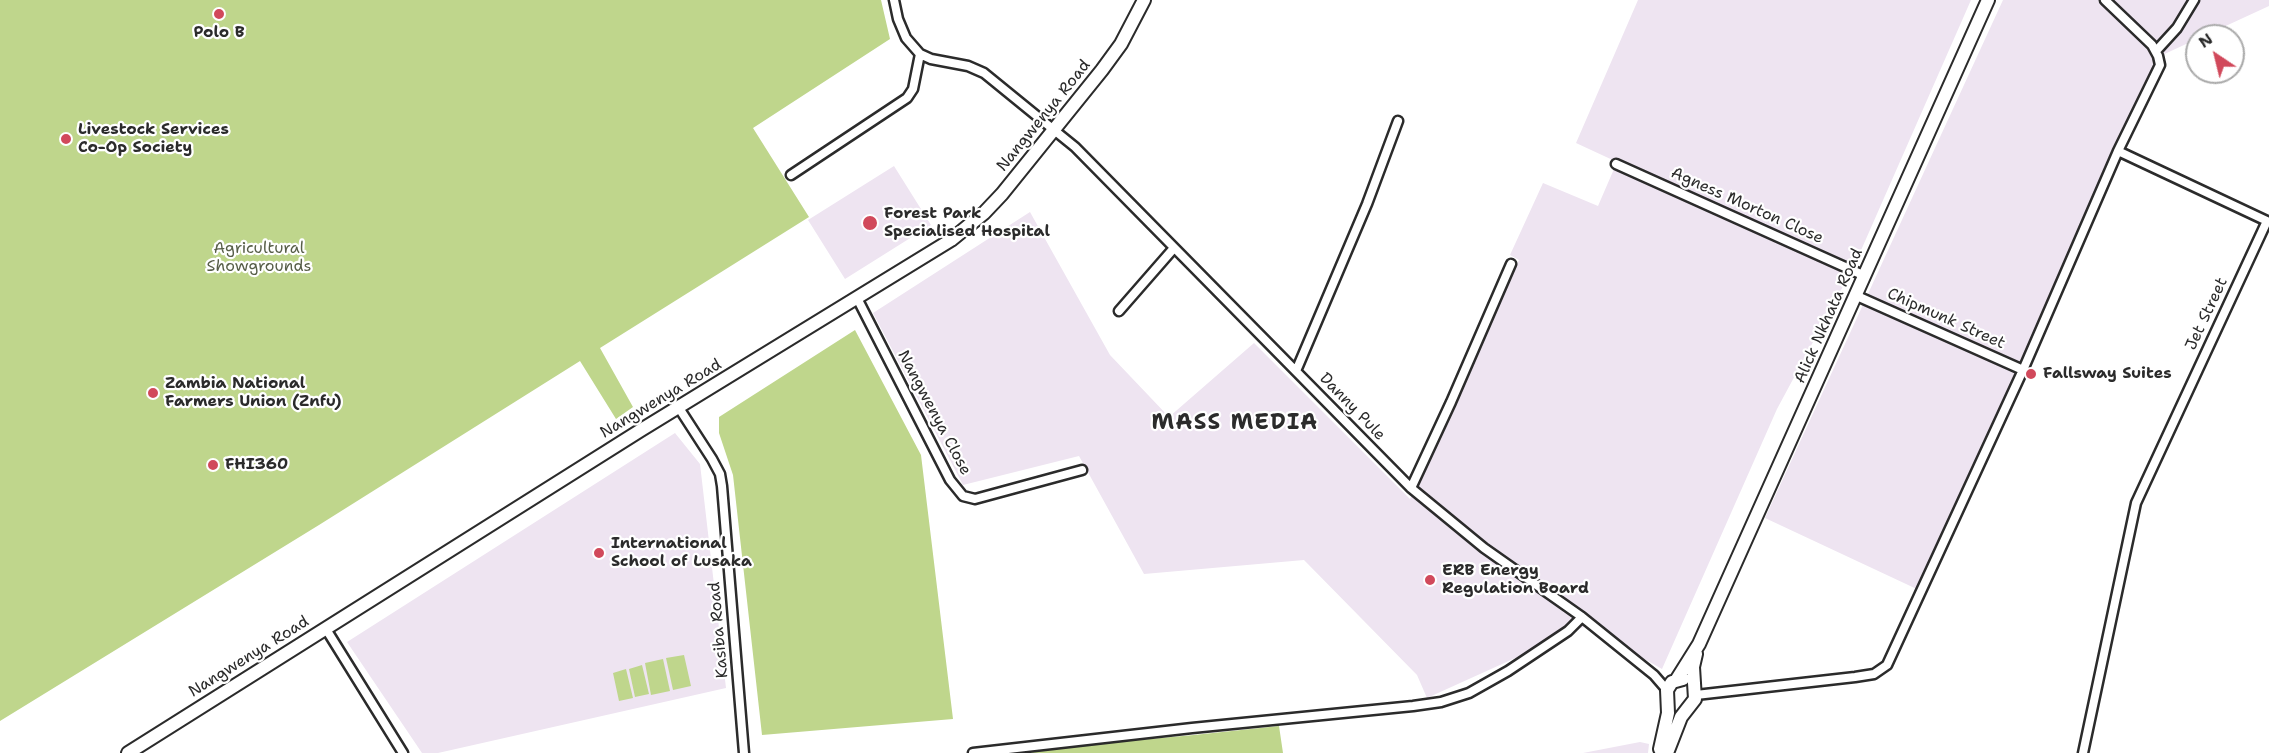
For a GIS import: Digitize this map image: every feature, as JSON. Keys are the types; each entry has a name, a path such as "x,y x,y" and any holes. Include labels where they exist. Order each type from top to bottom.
{"main road":[{"name":"Nangwenya Road","path":"128,753 679,408 937,250 984,213 1002,194 1120,44 1144,0"},
{"name":"Alick Nkhata Road","path":"1659,753 1664,738 1671,687 1699,644 1988,0"},
{"name":"Alick Nkhata Road","path":"1695,691 1693,667 1699,644"},
{"path":"1667,753 1687,708 1693,703 1695,691 1685,679 1671,687 1673,706 1687,708"}],"street":[{"path":"792,175 908,98 913,89 920,54 906,38 898,19 894,0"},
{"path":"1695,691 1856,677 1874,674 1887,665 2023,370 2118,152 2160,65 2156,51 2146,38 2105,0"},
{"path":"2156,51 2176,28 2194,0"},
{"name":"Danny Pule","path":"920,54 931,60 976,68 1075,147 1411,488 1484,548 1582,617 1671,687"},
{"path":"1296,371 1367,204 1398,121"},
{"name":"Jet Street","path":"2083,753 2136,503 2268,220 2118,152"},
{"name":"Agness Morton Close","path":"1616,164 1865,276"},
{"path":"1119,311 1174,248"},
{"path":"1411,488 1511,264"},
{"name":"Chipmunk Street","path":"1857,296 2023,370"},
{"name":"Nangwenya Close","path":"858,298 950,480 963,496 975,498 1082,470"},
{"name":"Kasiba Road","path":"679,408 712,459 722,486 744,753"},
{"path":"973,753 1440,702 1469,693 1508,670 1568,631 1582,617"},
{"path":"326,629 403,753"},
{"path":"1651,753 1664,738"}],"shaded area":[{"path":"1638,0 1971,0 1855,264 1777,409 1662,669 1586,626 1427,698 1417,675 1304,560 1144,574 1079,456 963,485 873,313 1030,212 1110,355 1169,417 1254,343 1410,499 1519,260 1510,255 1543,183 1598,206 1617,162 1576,143"},
{"path":"2003,0 2269,0 2269,6 2230,24 2185,24 2185,45 2158,57 1921,591 1765,518"},
{"name":"Forest Park Specialised Hospital","path":"894,166 931,225 845,279 808,220"},
{"name":"International School of Lusaka","path":"675,433 700,464 726,688 438,753 422,753 347,642"},
{"path":"1640,742 1649,744 1648,753 1583,753"}],"green space":[{"name":"Agricultural Showgrounds","path":"0,0 881,0 890,39 753,128 809,217 600,348 633,407 616,419 580,361 0,721"},
{"name":"International School of Lusaka","path":"855,330 921,455 953,719 762,735 733,475 719,433 719,417"},
{"path":"684,655 691,686 673,690 666,658"},
{"path":"663,659 670,691 651,695 645,663"},
{"path":"642,665 649,694 635,697 629,669"},
{"path":"626,669 633,698 619,701 613,673"},
{"path":"1279,726 1283,753 993,753 1194,735"}],"place":[{"name":"Polo B","path":"219,14"},
{"name":"Livestock Services Co-Op Society","path":"66,139"},
{"name":"Forest Park Specialised Hospital","path":"870,223"},
{"name":"Fallsway Suites","path":"2031,374"},
{"name":"Zambia National Farmers Union (Znfu)","path":"153,393"},
{"name":"FHI360","path":"213,465"},
{"name":"International School of Lusaka","path":"599,553"},
{"name":"ERB Energy Regulation Board","path":"1430,580"}],"district":[{"name":"MASS MEDIA","path":"1235,423"}]}
